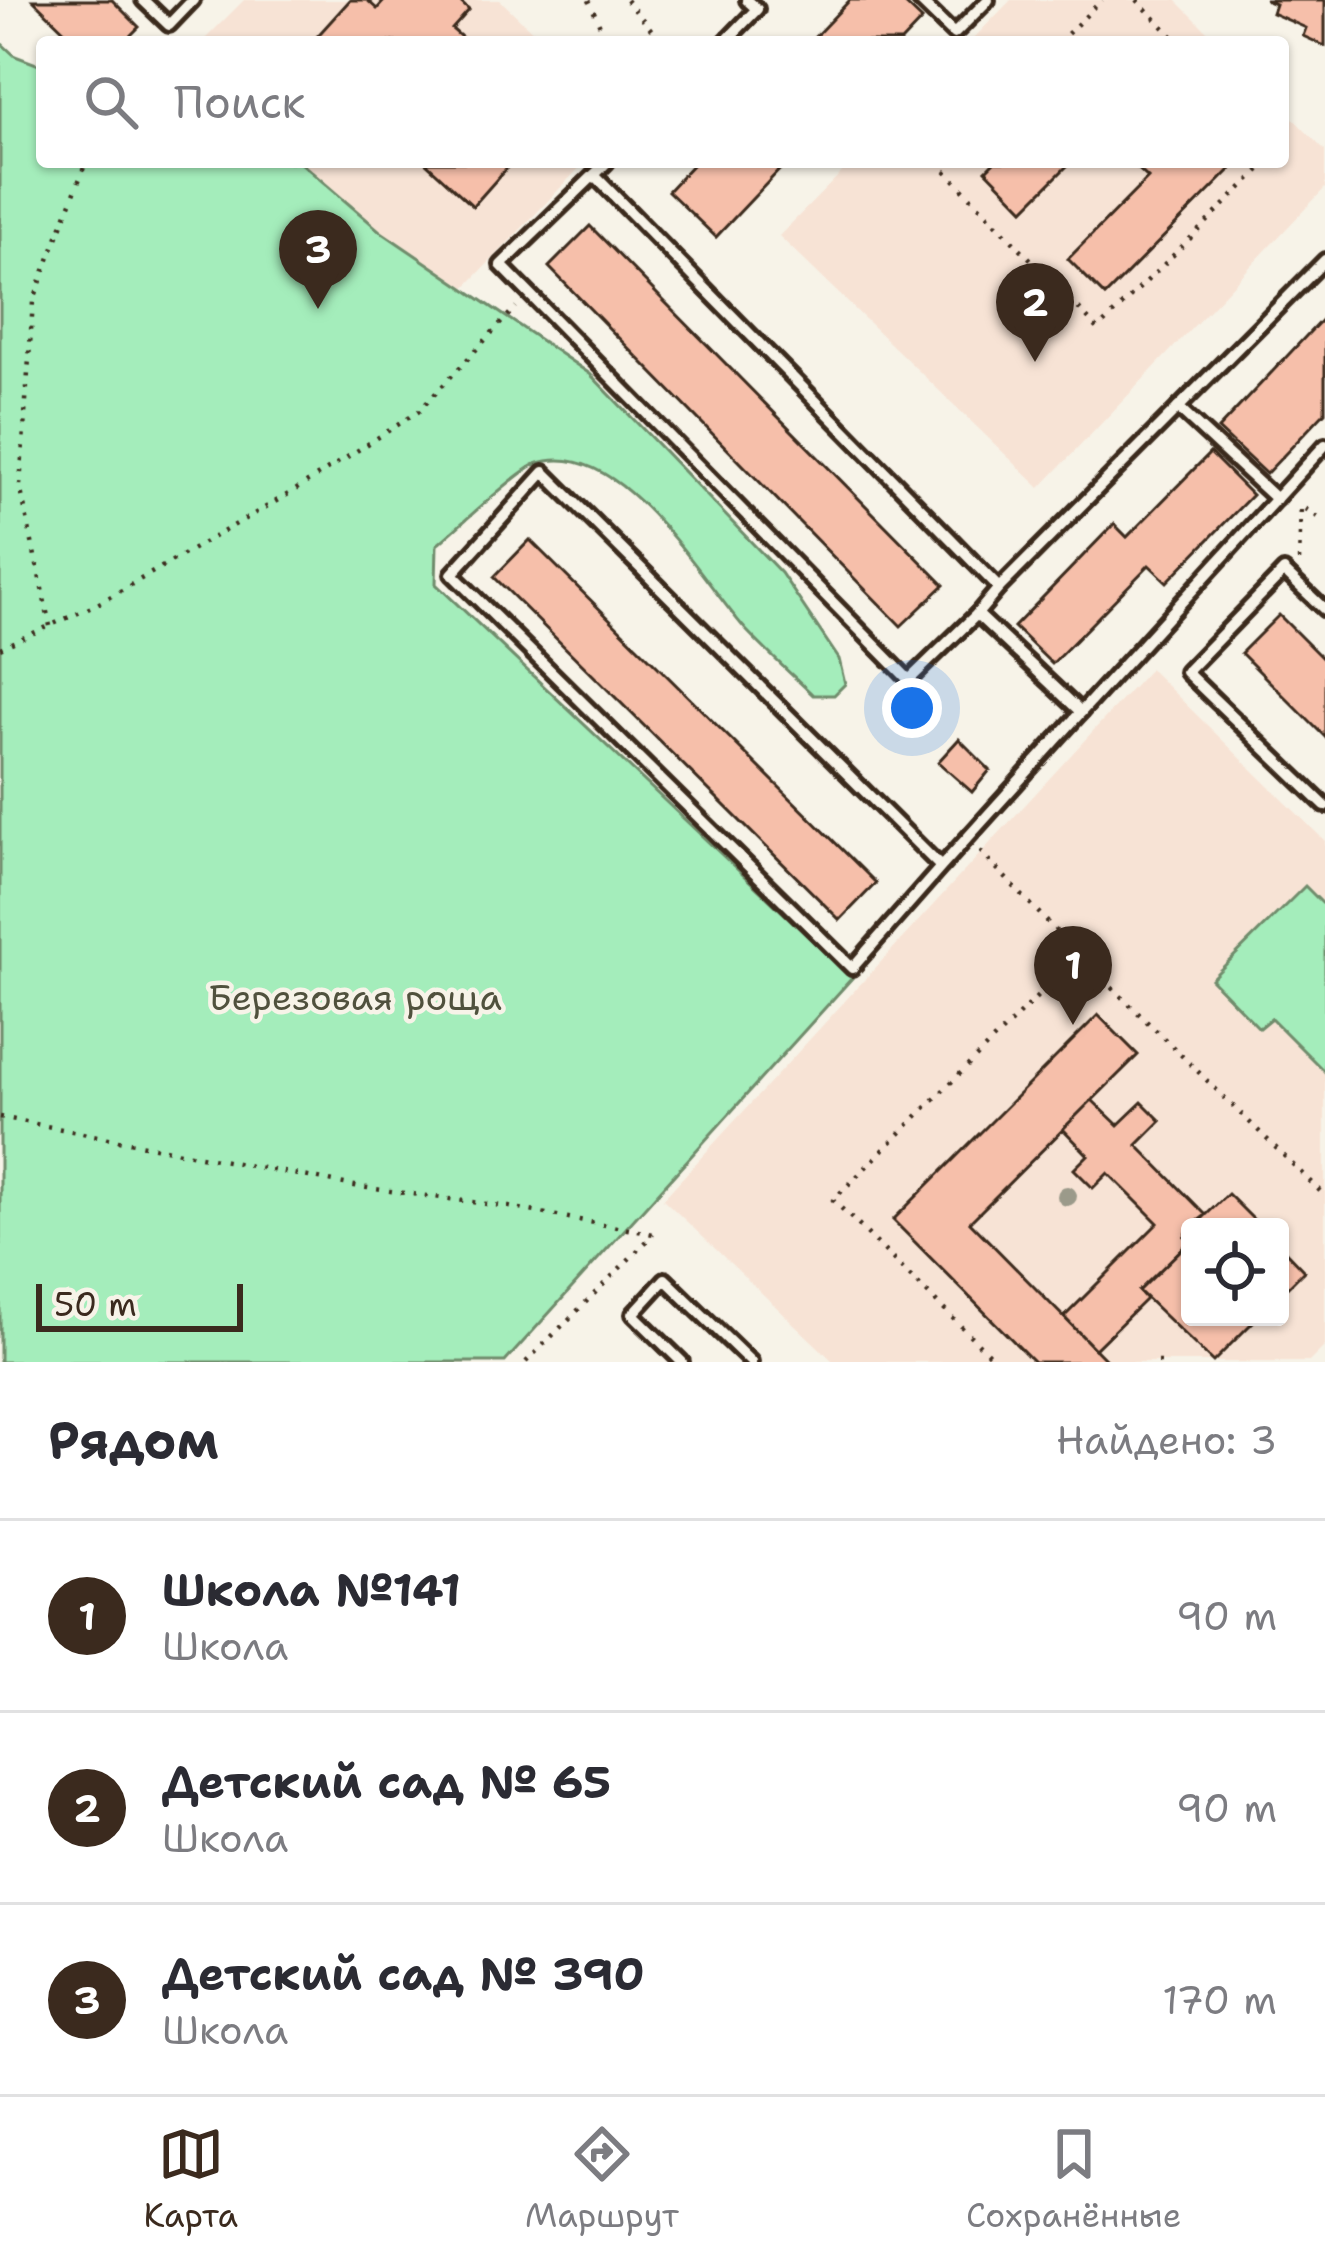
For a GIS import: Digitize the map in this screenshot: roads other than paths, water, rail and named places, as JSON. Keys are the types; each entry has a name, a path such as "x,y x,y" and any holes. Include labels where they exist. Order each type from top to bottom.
{"lane":[{"path":"143,0 169,25 193,0"},
{"path":"919,0 954,34 988,0"},
{"path":"729,36 757,3"},
{"path":"601,168 502,265 909,680 1325,260"},
{"path":"594,175 999,588"},
{"path":"1178,408 1276,499"},
{"path":"941,867 544,472 452,574 852,968 1325,445"},
{"path":"1325,610 1284,571 1186,672 1325,806"},
{"path":"977,614 1082,712"},
{"path":"682,1362 633,1314 665,1279 751,1362"}],"place":[{"name":"Детский сад № 390","path":"318,309"},
{"name":"Детский сад № 65","path":"1035,362"},
{"name":"Школа №141","path":"1073,1025"}],"park label":[{"name":"Березовая роща","path":"355,997"}]}
